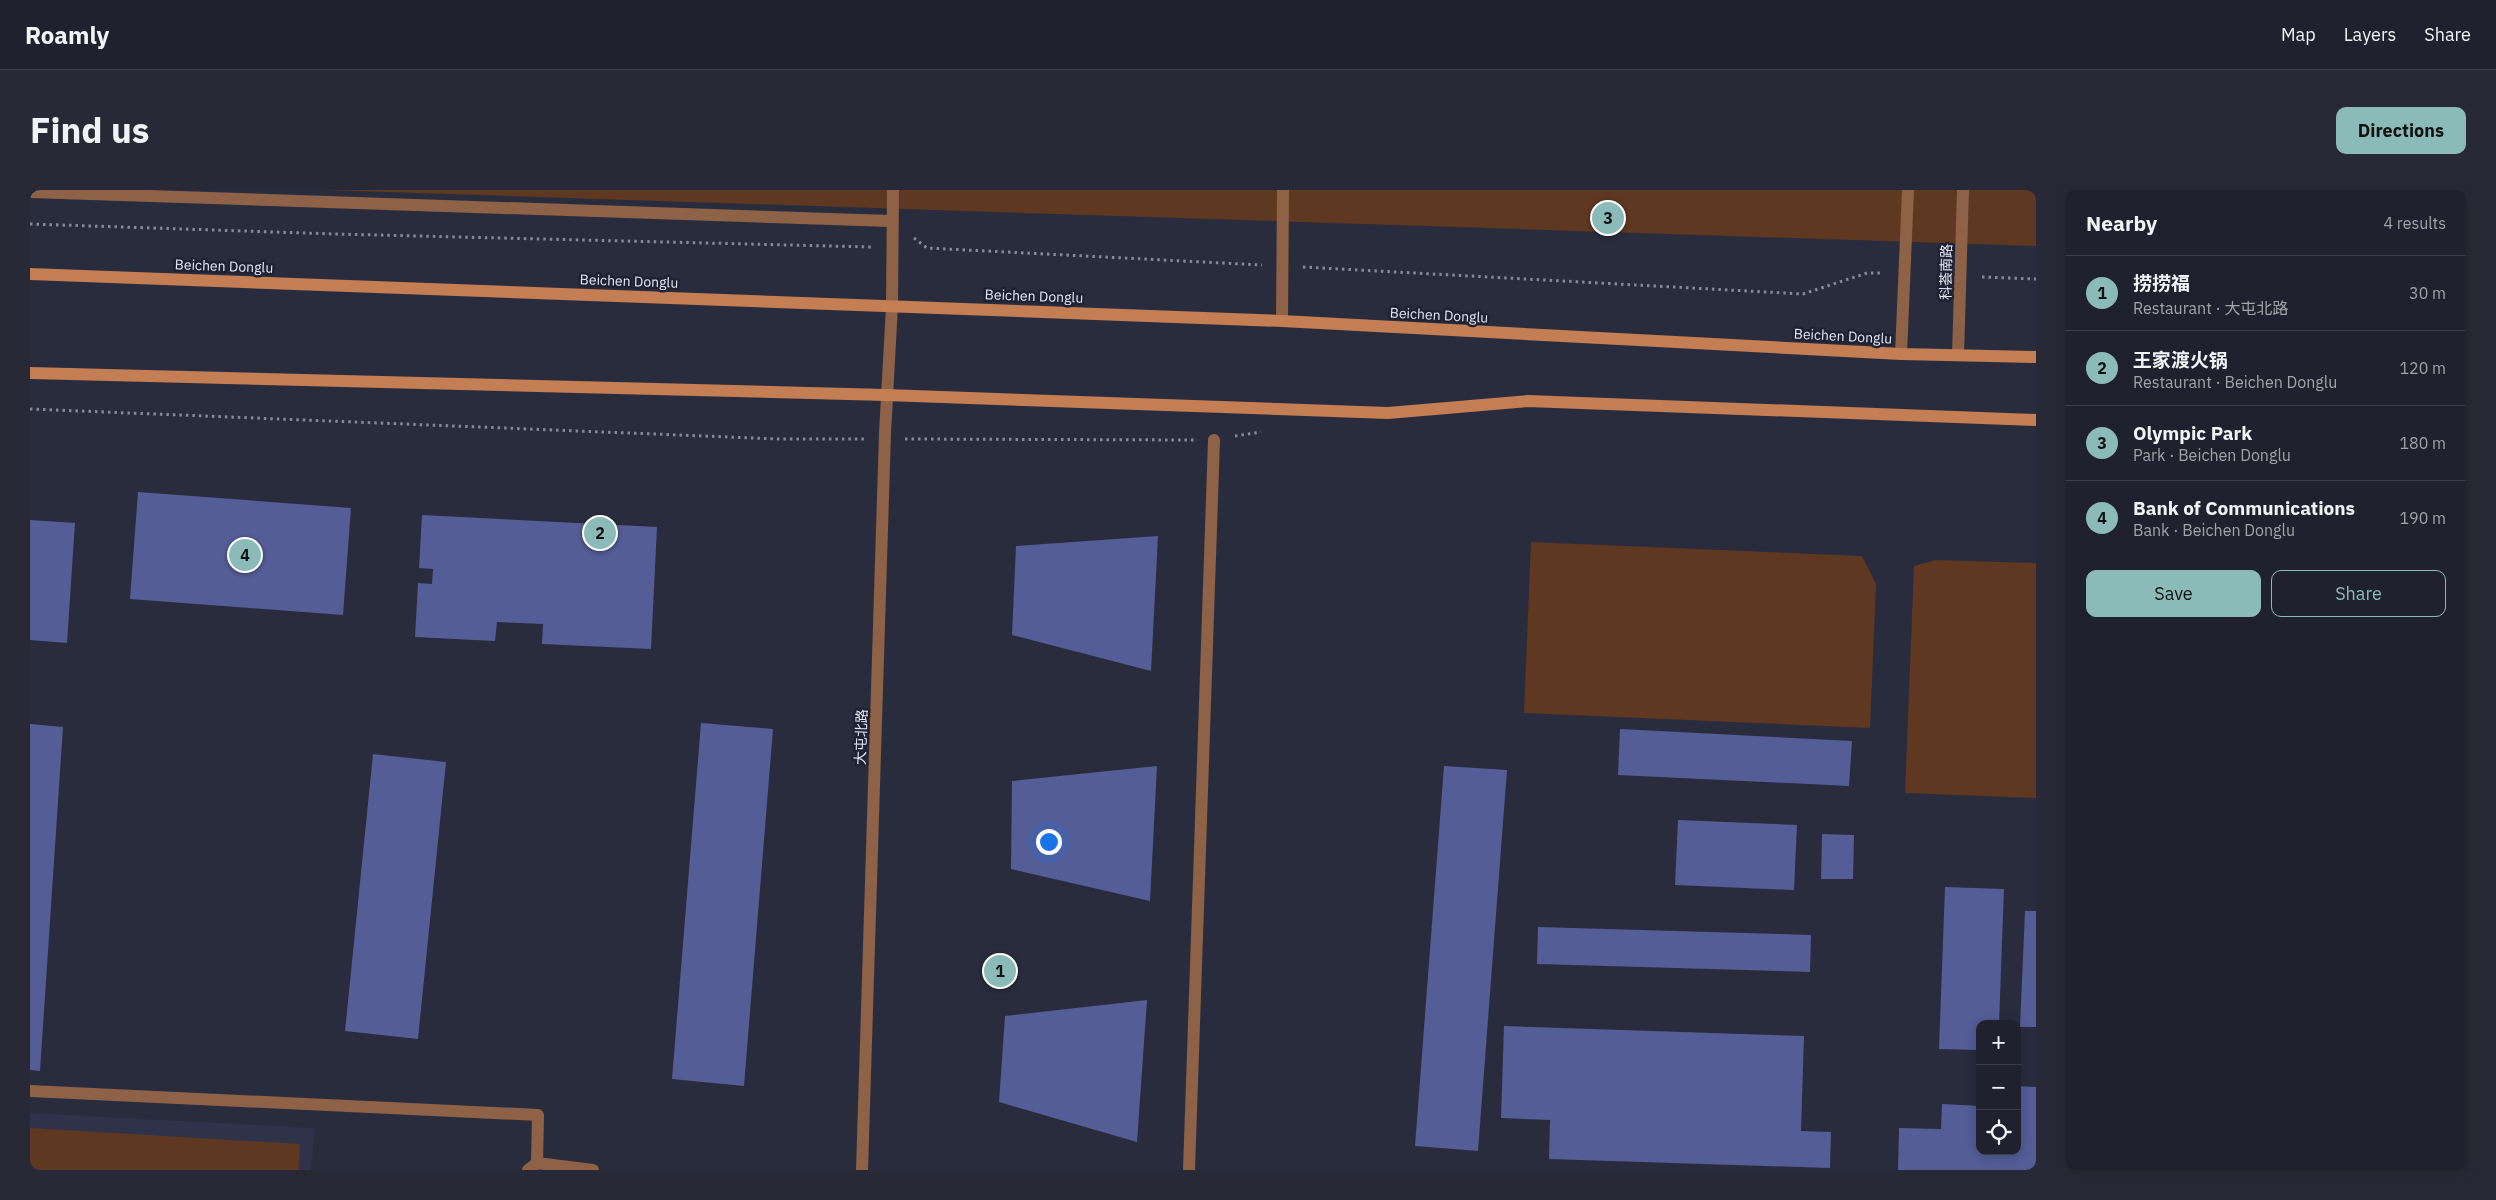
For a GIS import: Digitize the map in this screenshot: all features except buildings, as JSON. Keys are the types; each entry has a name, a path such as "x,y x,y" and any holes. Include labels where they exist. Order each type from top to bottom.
{"main road":[{"name":"Beichen Donglu","path":"30,274 1282,321 1902,354 2036,357"},
{"path":"30,373 886,395 1388,412 1528,401 2036,420"}],"street":[{"name":"大屯北路","path":"862,1170 886,395 892,306 892,190"},
{"path":"1282,321 1284,190"},
{"path":"1902,354 1908,190"},
{"name":"科荟南路","path":"1958,355 1963,190"},
{"path":"30,192 892,221"},
{"path":"1189,1170 1214,440"},
{"path":"30,1091 538,1115 533,1166 593,1170"}],"path":[{"path":"892,221 927,248"},
{"path":"30,224 754,246 927,248 1803,294 1867,273 1905,272"},
{"path":"1961,276 2036,279"},
{"path":"30,409 778,439 1214,440 1262,432"}],"shaded area":[{"path":"324,190 2036,190 2036,246"},
{"path":"1531,542 1862,556 1876,584 1870,728 1524,713"},
{"path":"1936,560 2036,563 2036,798 1905,793 1914,566"},
{"path":"30,1113 315,1128 311,1170 30,1170"},
{"path":"30,1128 300,1144 299,1170 30,1170"}],"place":[{"name":"Olympic Park","path":"1608,218"},
{"name":"王家渡火锅","path":"600,533"},
{"name":"Bank of Communications","path":"245,555"},
{"name":"捞捞福","path":"1000,971"}]}
